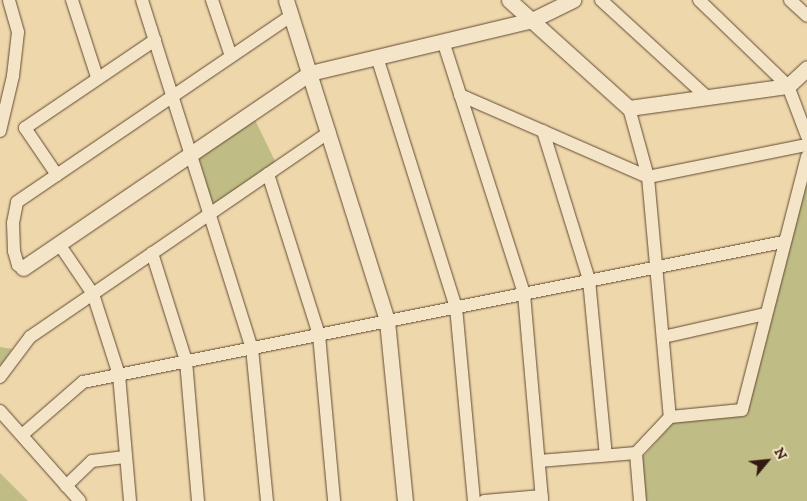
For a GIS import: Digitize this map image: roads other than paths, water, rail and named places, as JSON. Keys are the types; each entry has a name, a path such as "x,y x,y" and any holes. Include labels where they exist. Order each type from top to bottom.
{"street":[{"path":"0,128 13,76 18,32 9,0"},
{"path":"72,0 97,77"},
{"path":"142,0 252,348 267,501"},
{"path":"212,0 231,56"},
{"path":"286,0 387,321 405,501"},
{"path":"509,0 629,108 648,177 670,417"},
{"path":"291,16 17,202 13,223 14,251 18,265 23,268 310,73 532,20 573,0"},
{"path":"602,0 707,97"},
{"path":"699,0 788,86 807,136"},
{"path":"790,0 807,16"},
{"path":"57,175 25,128 97,77 155,40"},
{"path":"444,41 524,294 539,461 542,499 484,501"},
{"path":"377,57 456,307 474,501"},
{"path":"629,108 788,86 807,68"},
{"path":"460,96 648,177 807,145"},
{"path":"543,131 589,280 606,455"},
{"path":"0,377 30,337 329,132"},
{"path":"539,461 636,453 670,417 742,410 783,242 807,156"},
{"path":"268,174 319,334 334,501"},
{"path":"22,435 83,382 783,242"},
{"path":"59,244 94,294 119,375 130,501"},
{"path":"152,253 186,361 198,501"},
{"path":"663,337 765,314"},
{"path":"0,411 80,501"},
{"path":"636,453 640,501"},
{"path":"66,486 92,461 125,457"}]}
